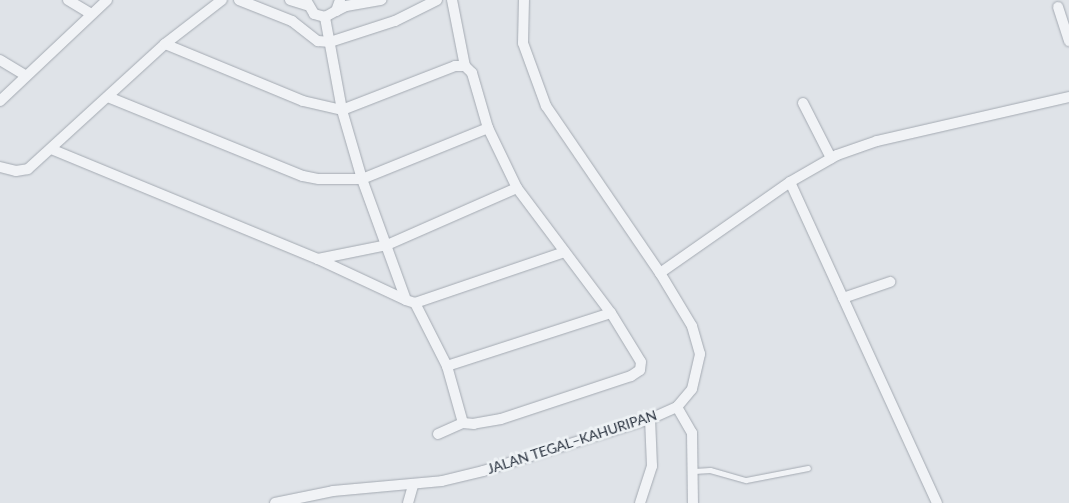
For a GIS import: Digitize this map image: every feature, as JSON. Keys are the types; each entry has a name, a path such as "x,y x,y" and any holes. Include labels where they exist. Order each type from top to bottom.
{"street":[{"path":"68,0 91,14"},
{"path":"0,101 25,75 106,0"},
{"path":"0,167 16,171 28,169 165,44 222,0"},
{"path":"239,0 292,21 318,42 330,42 395,21 438,0"},
{"path":"290,0 306,2 314,14 325,17 346,6 381,0"},
{"path":"336,11 340,0"},
{"path":"438,434 463,423 474,424 501,419 638,371 641,362 611,313 517,188 488,128 472,73 465,66 452,0"},
{"path":"524,0 524,43 546,106 660,273 692,326 700,354 697,378 677,407 692,433 693,503"},
{"path":"1058,7 1069,41"},
{"path":"325,17 333,52 342,110 362,179 410,301 447,366 463,423"},
{"path":"165,44 303,101 342,110 454,66 465,66"},
{"path":"0,60 25,75"},
{"path":"108,97 303,176 362,179 488,128"},
{"path":"660,273 790,182 832,158 877,141 1069,97"},
{"path":"803,103 832,158"},
{"path":"50,149 318,259 410,301 565,252"},
{"path":"790,182 937,503"},
{"path":"318,259 387,245 517,188"},
{"path":"842,298 890,282"},
{"path":"447,366 611,313"},
{"name":"JALAN TEGAL–KAHURIPAN","path":"277,503 368,487 413,486 482,471 650,419 677,407"},
{"path":"640,503 652,466 650,419"},
{"path":"408,503 413,486"}],"lane":[{"path":"694,471 710,470 746,480 808,468"}]}
